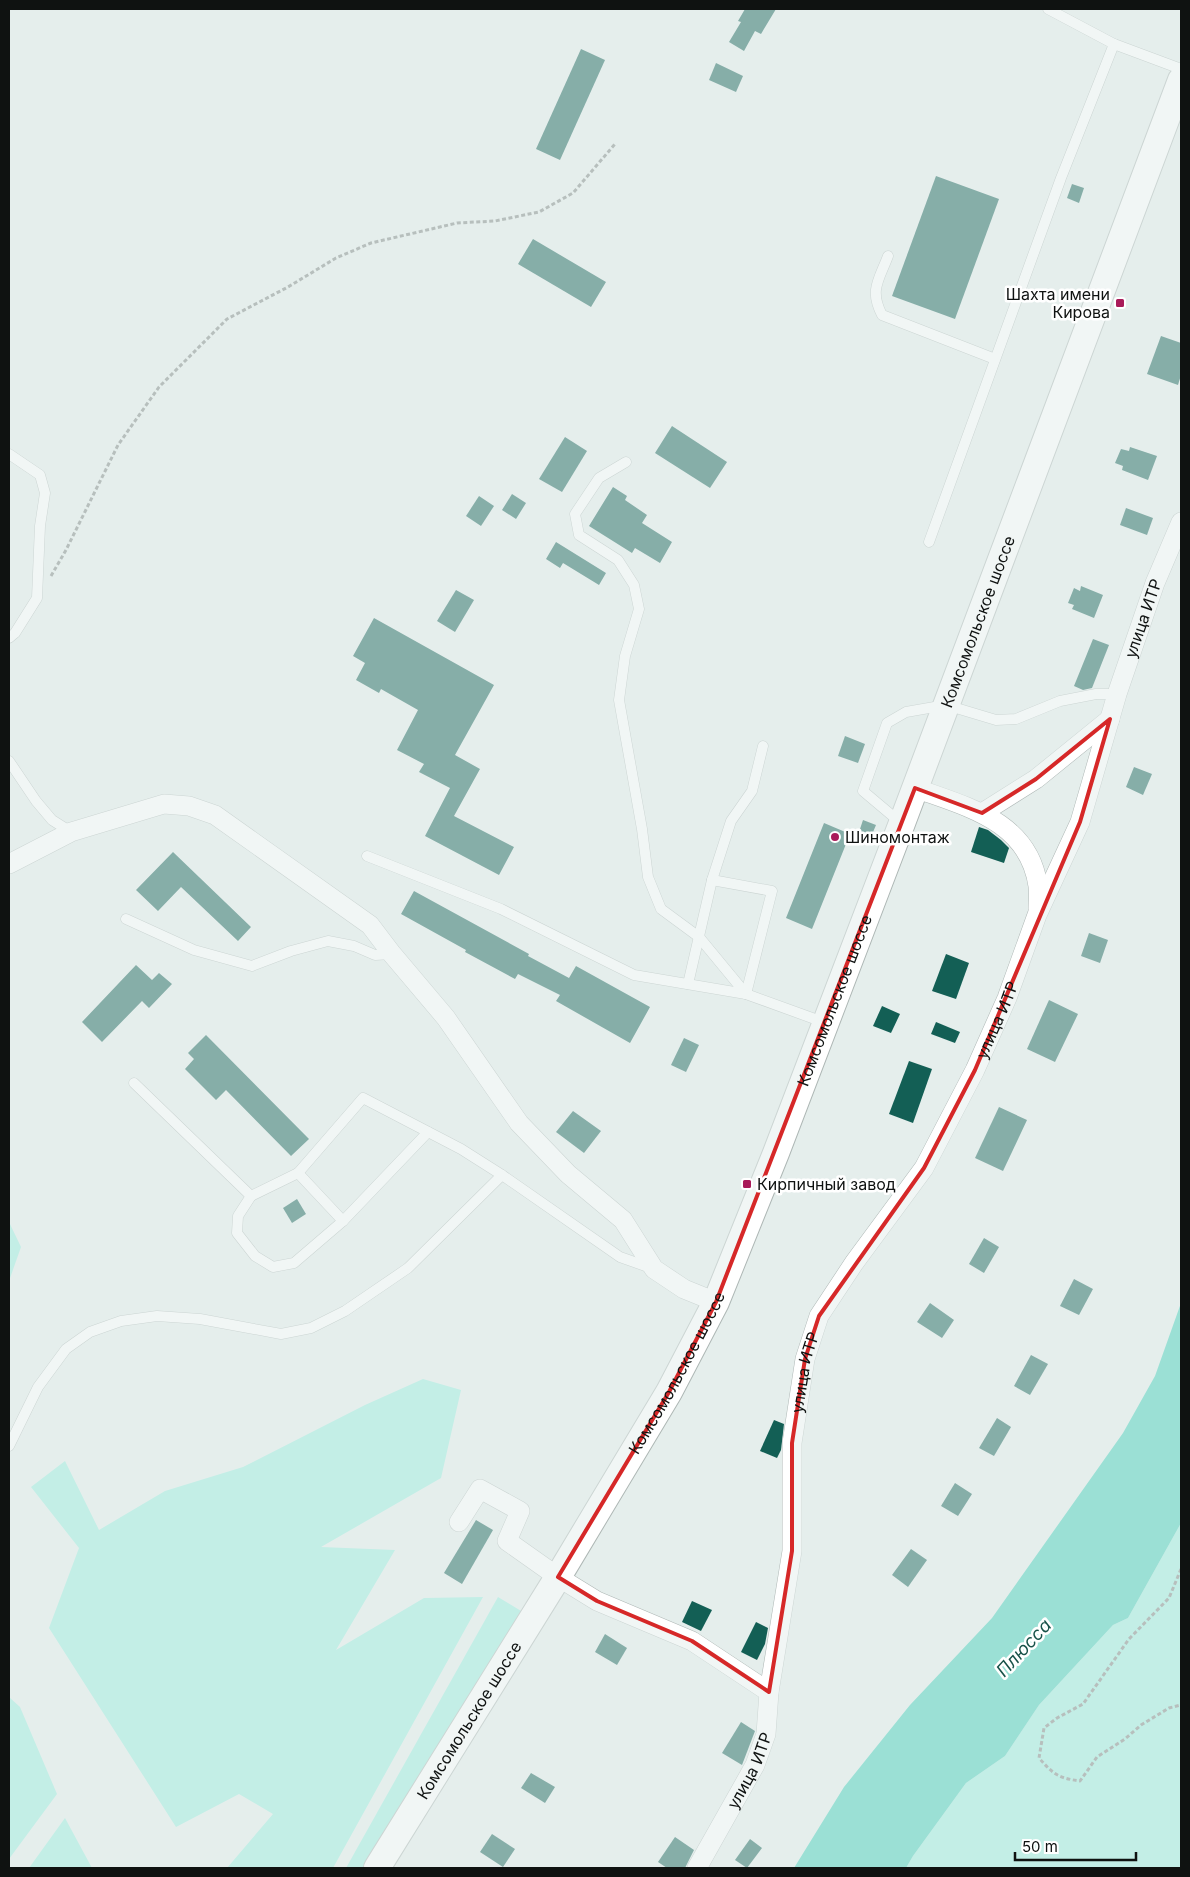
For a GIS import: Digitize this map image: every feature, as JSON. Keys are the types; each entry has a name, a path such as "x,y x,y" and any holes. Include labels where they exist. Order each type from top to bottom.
{"main road":[{"name":"Комсомольское шоссе","path":"377,1868 558,1577 669,1392 716,1302 902,824 1181,80"}],"street":[{"name":"улица ИТР","path":"697,1868 755,1766 766,1734 770,1692 792,1551 792,1443 805,1359 819,1316 854,1263 924,1168 975,1070 1007,998 1038,915 1080,822 1117,694 1155,583 1181,525"},
{"path":"979,812 1036,778 1110,719"},
{"name":"улица ИТР","path":"915,788 979,812 1002,824 1017,838 1031,859 1038,886 1038,915"},
{"path":"9,864 71,832 164,804 189,806 216,815 370,925 446,1018 519,1123 568,1174 623,1220 654,1269 684,1289 716,1302"},
{"path":"459,1522 480,1489 520,1511 507,1541 558,1577 597,1601 692,1641 770,1692"}],"lane":[{"path":"1048,9 1114,44 1181,69"},
{"path":"929,542 1061,178 1114,44"},
{"path":"888,256 875,291 875,302 882,315 995,359"},
{"path":"9,454 40,475 45,493 40,526 37,598 16,633 9,638"},
{"path":"626,462 599,478 574,514 579,535 618,560 634,585 639,610 625,656 620,700 648,877 661,909 699,937 746,994"},
{"path":"902,824 862,791 888,723 906,712 946,705 996,720 1016,719 1060,701 1096,694 1117,694"},
{"path":"688,984 712,880 731,821 752,790 763,746"},
{"path":"9,761 36,801 52,820 71,832"},
{"path":"367,856 501,909 634,975 746,994 826,1023"},
{"path":"712,880 772,891 746,994"},
{"path":"126,919 194,950 252,966 291,951 328,941 354,946 375,955 392,954"},
{"path":"134,1083 251,1196"},
{"path":"428,1132 343,1221 294,1263 273,1267 255,1256 236,1234 238,1216 251,1196 298,1173 363,1098 428,1132 460,1149 502,1175 620,1257 654,1269"},
{"path":"298,1173 343,1221"},
{"path":"9,1446 38,1387 66,1349 90,1332 121,1321 157,1316 200,1319 281,1334 311,1328 345,1311 408,1268 502,1175"}],"path":[{"path":"37,598 66,550 118,445 159,388 226,319 288,287 336,258 371,244 457,223 495,221 539,212 573,192 615,144"},
{"path":"1181,1569 1169,1598 1129,1639 1083,1704 1057,1718 1044,1728 1039,1758 1053,1774 1065,1779 1080,1781 1097,1757 1125,1739 1141,1725 1169,1708 1181,1705"}],"highlighted area":[{"path":"1110,719 1080,822 975,1070 924,1168 819,1316 805,1359 792,1443 792,1551 769,1692 692,1641 597,1601 558,1577 669,1392 716,1302 915,788 982,813 1036,779"}],"shaded area":[{"path":"9,1222 21,1247 9,1281"},
{"path":"423,1379 461,1390 441,1478 321,1547 395,1550 336,1650 424,1598 483,1597 333,1868 227,1868 273,1814 239,1794 176,1827 49,1628 79,1548 31,1487 65,1461 99,1530 165,1491 243,1467 365,1405"},
{"path":"1181,1523 1181,1868 906,1868 966,1783 1005,1756 1039,1705 1113,1625 1128,1618"},
{"path":"498,1597 526,1614 366,1868 346,1868"},
{"path":"9,1697 20,1707 57,1794 9,1859"},
{"path":"65,1818 92,1868 29,1868"}],"water":[{"name":"Плюсса","path":"1181,1303 1181,1523 1128,1618 1113,1625 1039,1705 1005,1756 966,1783 906,1868 794,1868 844,1787 910,1705 992,1618 1123,1433 1155,1376"}],"building":[{"path":"745,9 776,9 761,34 755,31 744,51 729,42 741,22 738,21"},
{"path":"581,49 605,60 560,160 536,149"},
{"path":"716,63 743,76 736,92 709,80"},
{"path":"936,176 999,199 955,319 892,296"},
{"path":"1072,184 1084,188 1079,203 1067,198"},
{"path":"533,239 606,282 591,307 518,264"},
{"path":"1161,336 1181,343 1181,375 1178,385 1147,374"},
{"path":"672,426 727,462 710,488 655,453"},
{"path":"565,437 587,451 562,492 539,479"},
{"path":"1130,447 1157,456 1148,480 1122,470 1123,466 1115,463 1121,449 1129,451"},
{"path":"613,487 627,496 625,500 647,515 642,523 672,542 660,563 635,548 632,553 589,526"},
{"path":"512,494 526,503 516,519 502,510"},
{"path":"479,496 494,506 481,526 466,516"},
{"path":"1126,508 1153,518 1147,535 1120,525"},
{"path":"556,542 606,573 599,585 563,563 560,568 546,559"},
{"path":"1081,586 1103,595 1094,618 1072,609 1074,605 1068,603 1074,588 1080,591"},
{"path":"456,590 474,600 455,632 437,621"},
{"path":"374,618 494,685 455,755 480,769 454,816 514,847 499,875 425,836 450,788 419,772 424,764 397,750 418,710 381,689 379,693 356,680 365,663 353,656"},
{"path":"1093,639 1109,645 1092,688 1083,690 1074,686"},
{"path":"845,736 865,744 858,763 838,756"},
{"path":"1134,767 1152,774 1143,795 1126,787"},
{"path":"863,820 876,825 871,837 859,832"},
{"path":"824,823 850,834 812,929 786,918"},
{"path":"979,827 988,830 1009,848 1004,863 971,852"},
{"path":"173,852 251,927 238,941 181,887 158,911 136,890"},
{"path":"414,891 569,978 576,966 650,1007 630,1043 556,1001 560,995 518,974 515,979 401,914"},
{"path":"1089,933 1108,940 1100,963 1081,956"},
{"path":"946,954 969,963 956,999 932,991"},
{"path":"136,965 152,980 159,973 172,984 149,1008 142,1001 102,1042 82,1022"},
{"path":"1049,1000 1078,1014 1055,1062 1027,1049"},
{"path":"882,1006 900,1014 891,1033 873,1026"},
{"path":"936,1022 960,1032 955,1043 931,1034"},
{"path":"206,1035 309,1139 291,1156 226,1090 216,1100 185,1069 194,1059 188,1053"},
{"path":"684,1038 699,1045 686,1072 671,1065"},
{"path":"909,1061 932,1069 913,1123 889,1114"},
{"path":"999,1107 1027,1120 1003,1171 975,1158"},
{"path":"573,1111 601,1131 584,1153 556,1132"},
{"path":"297,1199 306,1214 292,1223 283,1208"},
{"path":"984,1238 999,1247 984,1273 969,1264"},
{"path":"1074,1279 1093,1289 1079,1315 1060,1306"},
{"path":"930,1303 954,1320 942,1338 917,1322"},
{"path":"1031,1355 1048,1364 1030,1395 1014,1386"},
{"path":"997,1418 1011,1427 994,1456 979,1448"},
{"path":"774,1420 784,1424 781,1450 777,1458 760,1451"},
{"path":"955,1483 972,1494 958,1516 941,1506"},
{"path":"476,1520 493,1530 462,1584 444,1573"},
{"path":"911,1549 927,1560 908,1587 892,1575"},
{"path":"692,1601 712,1610 701,1631 682,1622"},
{"path":"756,1622 768,1628 765,1644 757,1660 741,1652"},
{"path":"605,1634 627,1648 617,1665 595,1652"},
{"path":"741,1722 755,1731 742,1765 722,1753"},
{"path":"531,1773 555,1787 545,1803 521,1788"},
{"path":"492,1834 515,1849 503,1867 480,1852"},
{"path":"675,1837 694,1850 685,1868 667,1868 658,1862"},
{"path":"750,1839 762,1848 747,1868 735,1860"}],"place":[{"name":"Шахта имени Кирова","path":"1120,303"},
{"name":"Шиномонтаж","path":"835,837"},
{"name":"Кирпичный завод","path":"747,1184"}]}
